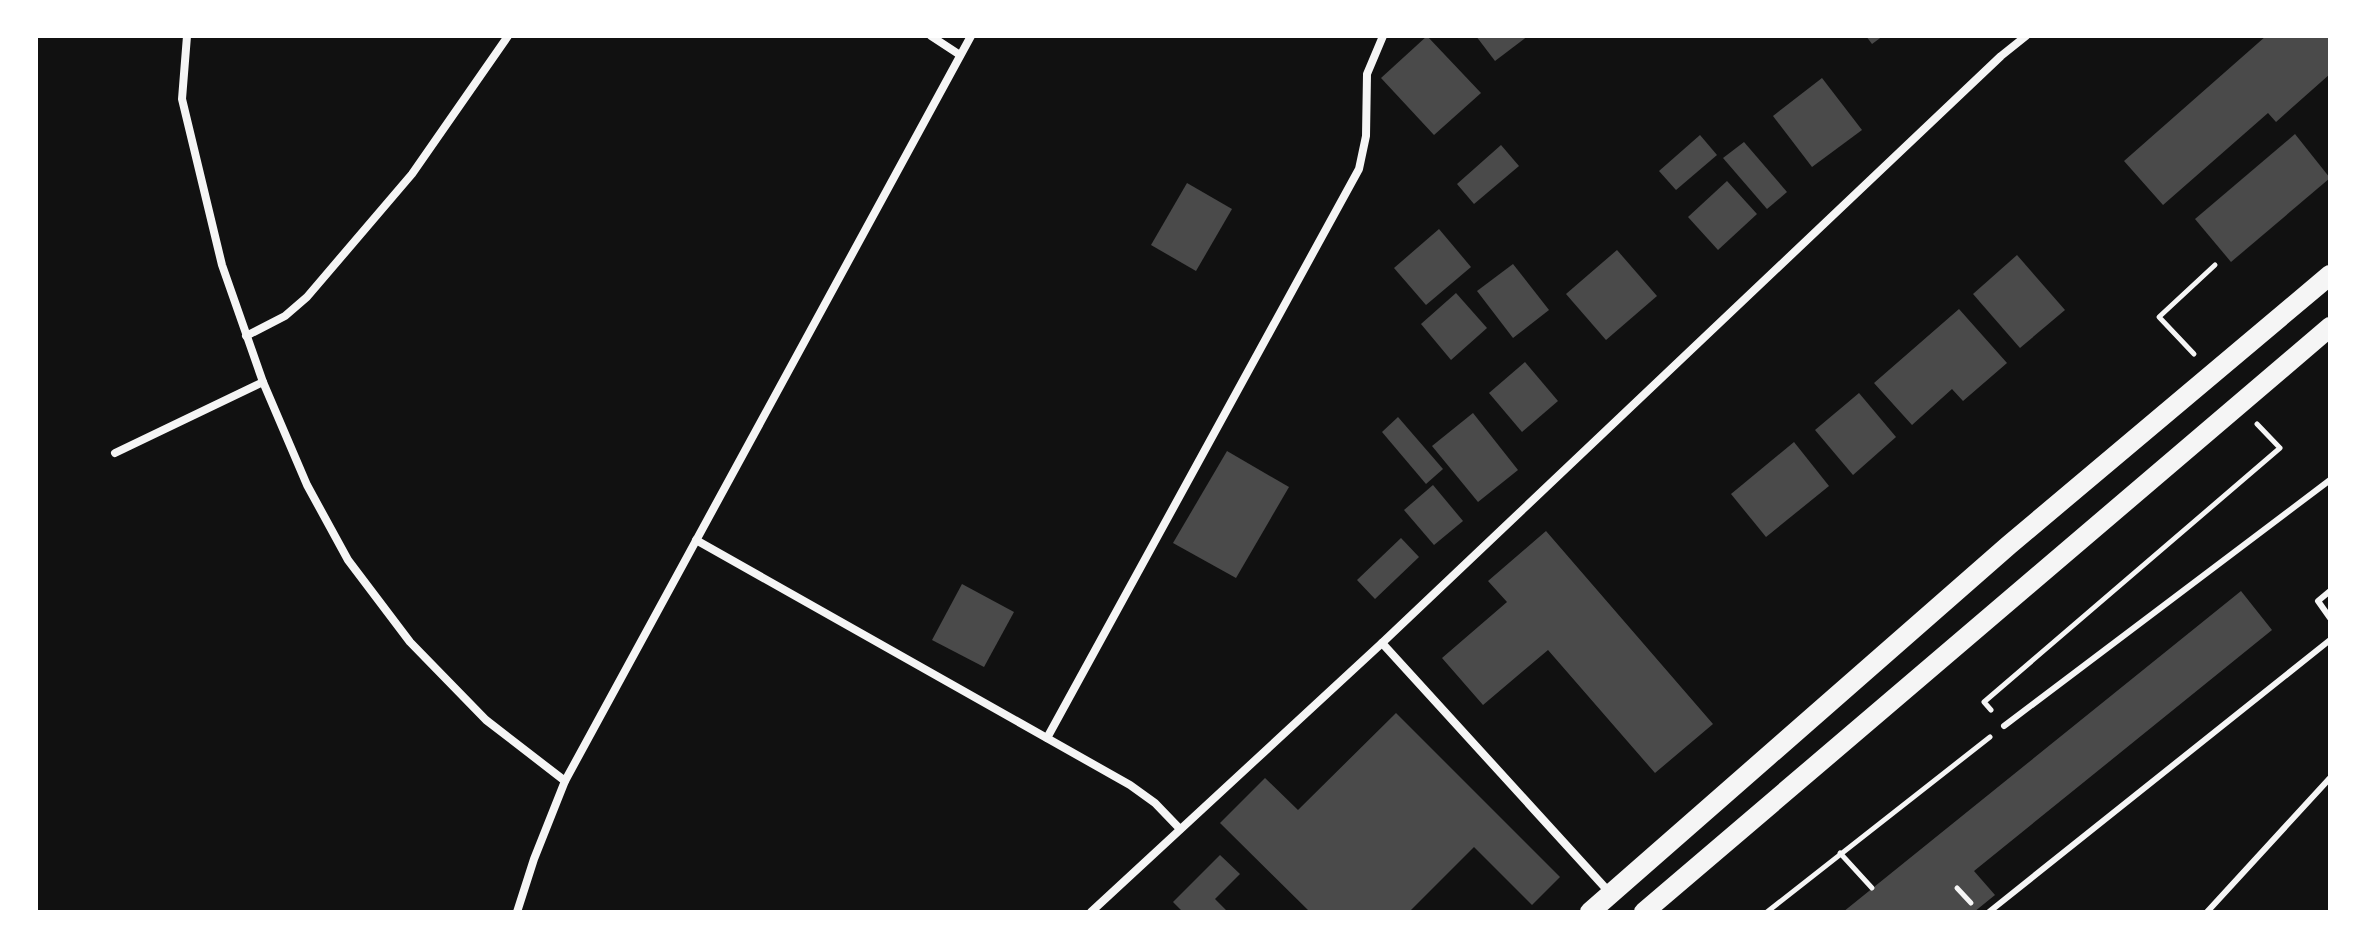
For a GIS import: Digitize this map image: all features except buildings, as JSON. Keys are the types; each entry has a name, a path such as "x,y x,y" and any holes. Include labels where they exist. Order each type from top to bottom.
{"main road":[{"path":"1590,912 2009,545 2330,275"},
{"path":"1644,912 2330,327"}],"street":[{"path":"187,36 182,99 222,265 263,382 307,485 348,560 410,642 486,720 565,781"},
{"path":"246,336 285,316 307,297 412,174 508,36"},
{"path":"931,36 960,55"},
{"path":"517,912 565,781 971,36"},
{"path":"1047,738 1355,179 1366,136 1367,74 1383,36"},
{"path":"1091,912 1382,643 2001,56 2026,36"},
{"path":"115,453 263,382"},
{"path":"696,540 1130,785 1155,803 1180,829"},
{"path":"1382,643 1610,893"}],"lane":[{"path":"2004,726 2330,480"},
{"path":"2330,591 2318,601 2330,618"},
{"path":"1989,912 2330,640"},
{"path":"2207,912 2330,778"}],"path":[{"path":"2159,317 2215,265"},
{"path":"1767,912 2004,726 1984,702 2280,448"},
{"path":"1840,853 1872,888"},
{"path":"1957,888 1980,912"}]}
